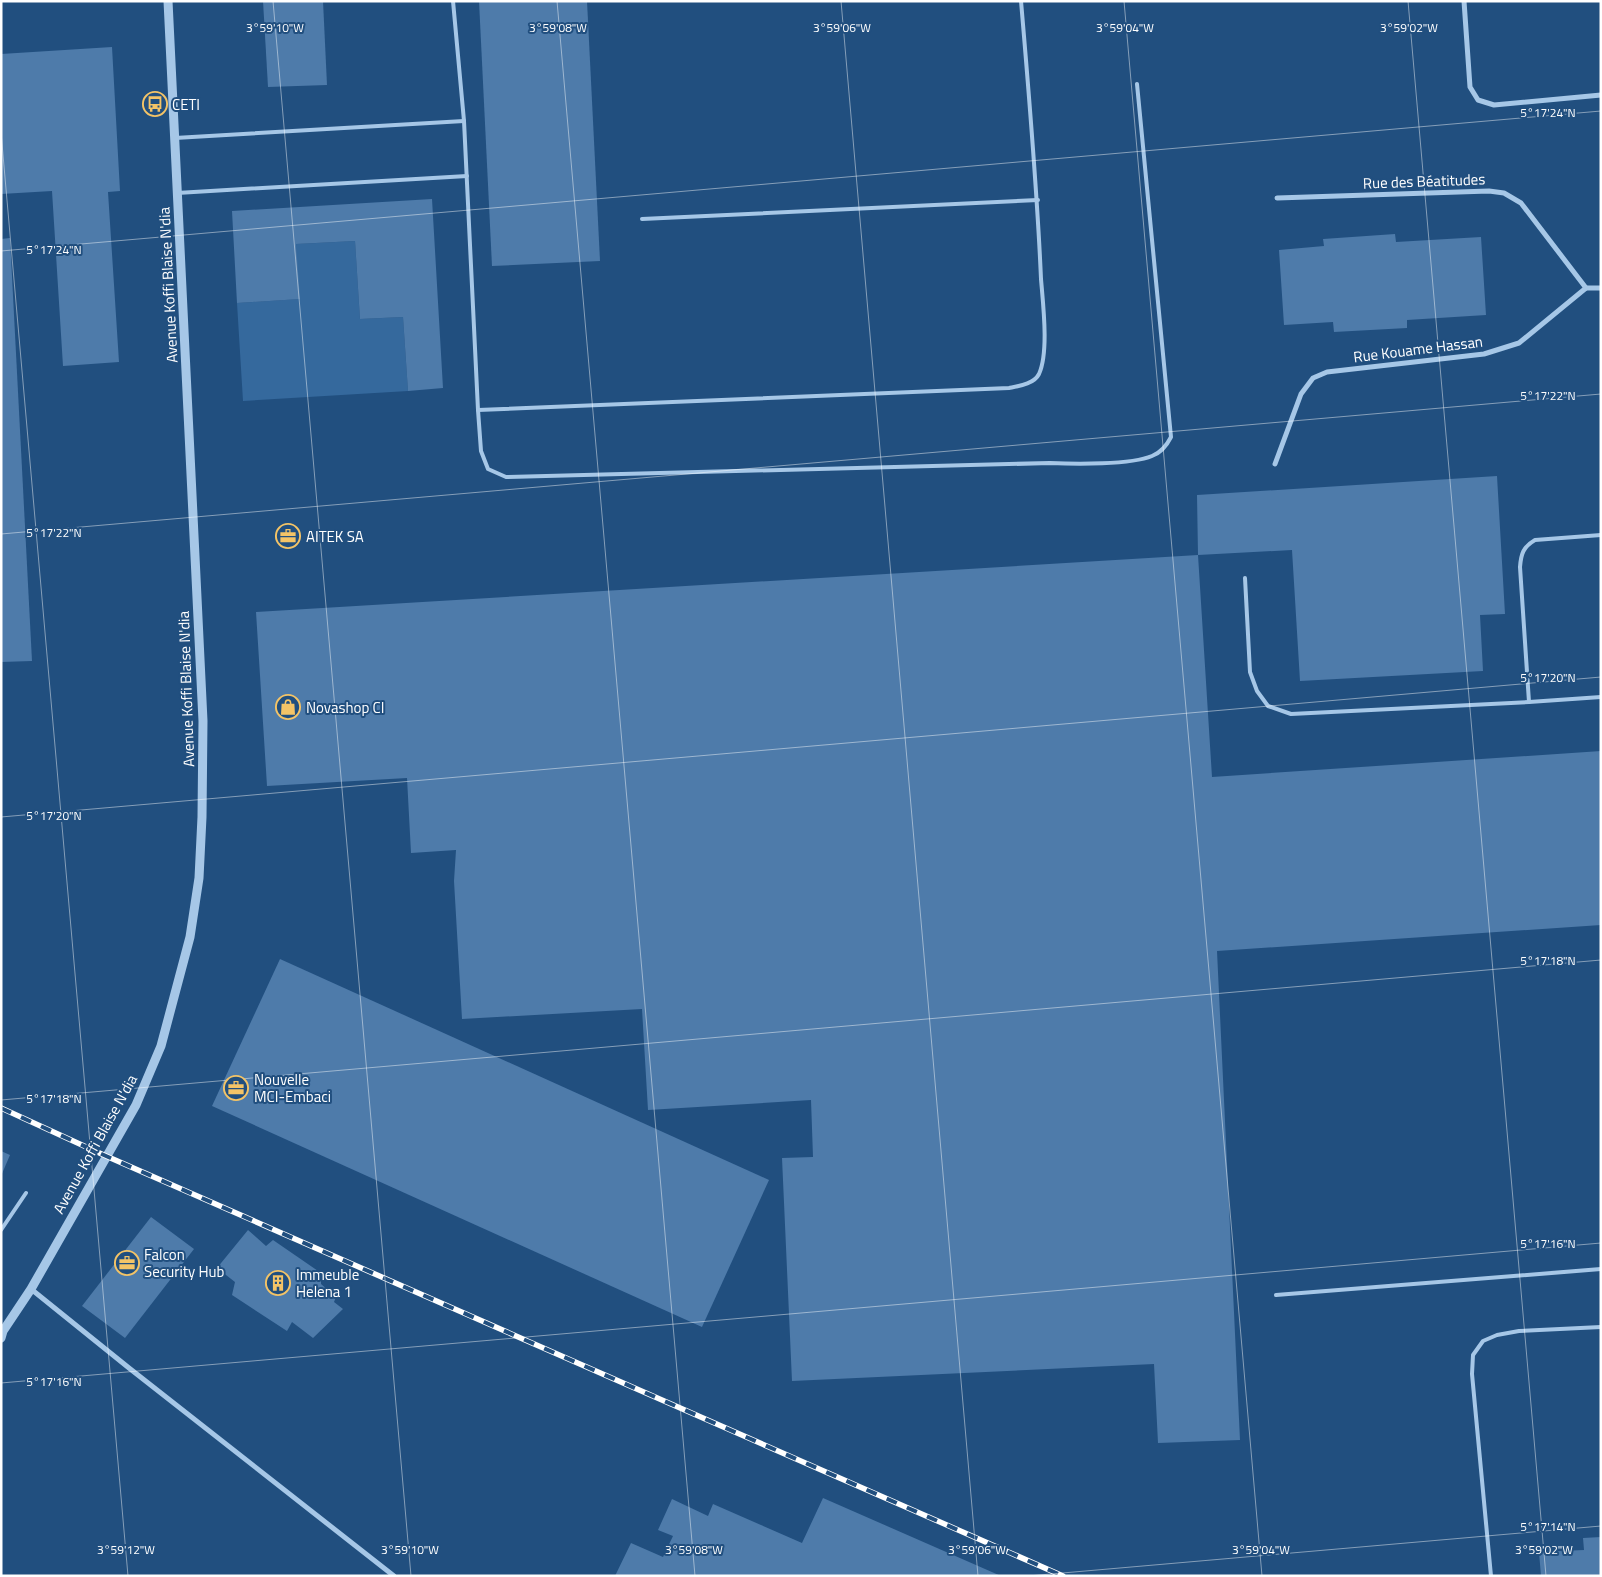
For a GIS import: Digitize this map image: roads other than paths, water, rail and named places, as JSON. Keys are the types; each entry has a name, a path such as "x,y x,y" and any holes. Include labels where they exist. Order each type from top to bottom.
{"street":[{"name":"Avenue Koffi Blaise N'dia","path":"2,1334 31,1289 136,1105 161,1046 190,937 199,878 203,721 168,1"},
{"path":"1464,1 1470,87 1478,100 1494,105 1601,95"},
{"name":"Rue des Béatitudes","path":"1278,198 1489,190 1504,193 1522,204 1586,288"},
{"path":"1586,288 1601,288"},
{"name":"Rue Kouame Hassan","path":"1275,464 1301,394 1313,378 1327,372 1484,354 1506,348 1519,343 1586,288"},
{"path":"31,1289 394,1576"}],"lane":[{"path":"453,1 464,121 481,451 488,469 506,477 1050,463 1077,464 1130,461 1152,456 1168,444 1171,437 1137,84"},
{"path":"478,410 1009,388 1029,383 1038,376 1042,361 1044,338 1038,200 1021,1"},
{"path":"175,138 464,121"},
{"path":"178,193 467,176"},
{"path":"642,219 1038,200"},
{"path":"1529,702 1520,567 1521,554 1535,540 1601,535"},
{"path":"1245,578 1250,672 1257,691 1268,706 1291,714 1601,697"},
{"path":"1,1230 26,1193"},
{"path":"1276,1295 1601,1269"},
{"path":"1491,1576 1472,1374 1473,1355 1483,1341 1497,1335 1519,1331 1601,1327"}],"railway":[{"path":"1,1108 106,1156 1063,1576"}],"place":[{"name":"CETI","path":"155,104"},
{"name":"AITEK SA","path":"288,536"},
{"name":"Novashop CI","path":"288,707"},
{"name":"Nouvelle MCI-Embaci","path":"236,1088"},
{"name":"Falcon Security Hub","path":"127,1263"},
{"name":"Immeuble Helena 1","path":"278,1283"}]}
